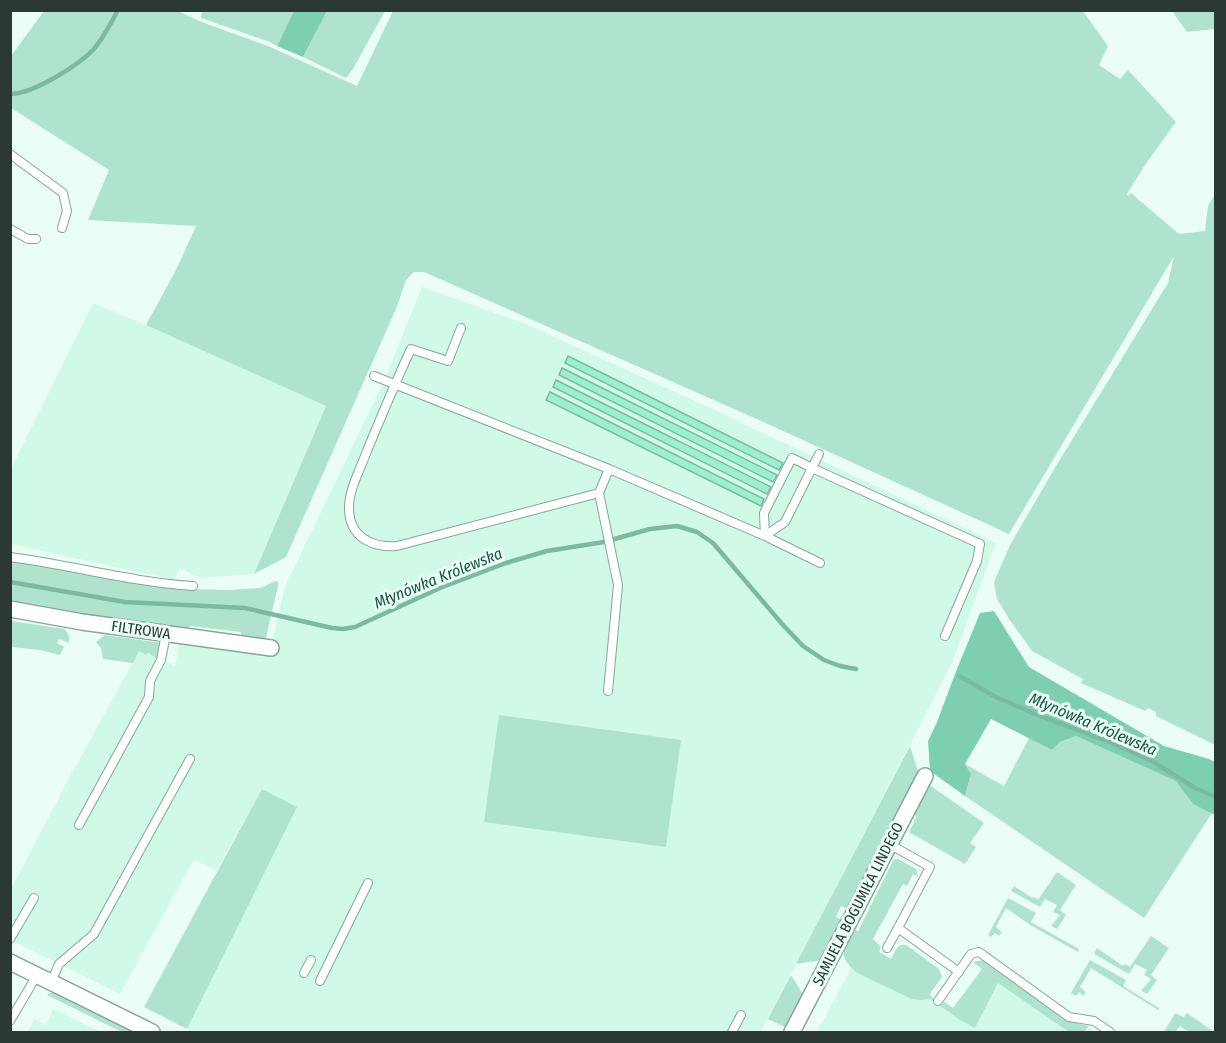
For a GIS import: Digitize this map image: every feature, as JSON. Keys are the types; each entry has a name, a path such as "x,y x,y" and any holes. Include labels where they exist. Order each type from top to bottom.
{"street":[{"name":"FILTROWA","path":"10,609 82,622 271,648"},
{"name":"SAMUELA BOGUMIŁA LINDEGO","path":"792,1032 925,776"},
{"path":"10,962 152,1032"}],"lane":[{"path":"10,154 63,193 67,211 62,228"},
{"path":"10,229 28,239 36,239"},
{"path":"461,328 448,361 411,349 351,491 349,511 358,533 374,544 386,547 397,546 599,493"},
{"path":"374,376 609,469 820,563"},
{"path":"765,537 785,522 819,454"},
{"path":"765,537 764,513 792,458 980,544 977,561 945,636"},
{"path":"608,692 618,585 599,493 609,469"},
{"path":"10,556 111,576 193,586"},
{"path":"79,825 149,697 150,681 161,660 166,634"},
{"path":"10,1021 44,979 94,933 190,759"},
{"path":"887,948 930,867 889,844"},
{"path":"320,981 369,883"},
{"path":"10,939 34,898"},
{"path":"898,928 959,972"},
{"path":"938,1001 971,954 979,952 985,954 1069,1017 1094,1021 1110,1032"},
{"path":"304,974 311,960"},
{"path":"732,1032 741,1015"}],"shaded area":[{"path":"44,11 178,11 268,46 357,86 393,11 1083,11 1108,46 1099,65 1120,79 1128,70 1176,122 1145,165 1127,194 1128,196 1131,193 1179,234 1205,231 1208,206 1215,194 1215,745 1156,716 1156,712 1148,708 1145,711 1081,683 1083,679 1032,651 997,599 994,582 1010,545 1168,283 1174,256 1009,534 424,272 414,272 406,280 396,309 286,557 254,574 326,406 146,325 177,268 196,226 88,220 109,170 11,108 11,56"},
{"path":"202,11 294,11 277,46 201,18"},
{"path":"294,11 327,11 303,57 277,46"},
{"path":"327,11 385,11 346,78 303,57"},
{"path":"1172,11 1215,11 1215,29 1187,32"},
{"path":"422,287 526,324 996,543 952,663 761,1032 194,1032 187,1029 296,808 262,789 216,871 194,859 120,994 11,940 11,889 139,651 175,666 179,644 255,654 259,657 269,656 285,587 384,381"},
{"path":"93,303 326,406 254,574 200,578 180,568 174,580 11,544 10,471"},
{"path":"568,356 783,463 779,470 565,363"},
{"path":"562,368 777,475 773,482 559,375"},
{"path":"556,380 771,487 767,494 553,387"},
{"path":"550,392 764,499 761,506 546,400"},
{"path":"10,560 186,589 261,588 275,581 278,582 278,586 265,642 242,639 241,632 190,626 186,632 11,605"},
{"path":"994,611 1029,667 1164,746 1215,762 1215,815 1193,804 1176,781 1076,736 1060,742 1052,750 991,719 965,764 971,774 965,796 930,771 928,741 980,613"},
{"path":"11,621 64,629 69,636 69,643 59,639 57,643 64,647 60,655 11,647"},
{"path":"105,635 162,643 158,659 139,651 133,663 103,659 101,648 96,642"},
{"path":"499,715 681,740 666,847 484,822"},
{"path":"1076,736 1177,781 1193,804 1212,813 1144,918 965,796 971,774 965,764 1004,786 1029,738 1052,750 1060,742"},
{"path":"910,746 919,774 848,909 841,906 836,917 843,921 822,960 796,964"},
{"path":"928,784 984,823 970,843 976,847 965,864 909,832 916,818 914,810"},
{"path":"262,789 297,807 187,1029 144,1007"},
{"path":"894,859 916,869 918,877 913,874 907,886 903,884 873,939 881,947 879,952 891,959 898,947 906,945 939,969 942,977 929,995 953,1008 982,969 973,962 983,960 1068,1021 1089,1026 1084,1032 1069,1032 998,983 975,1028 930,999 912,999 857,973 844,957 845,948 853,929 858,931"},
{"path":"1057,872 1076,885 1060,910 1066,915 1057,929 1051,926 1060,915 1053,912 1057,905 1045,899 1040,907 1011,891 1014,886 1038,900"},
{"path":"1008,898 1036,913 1031,922 1079,949 1078,952 1030,925 1006,908 996,927 1002,932 999,936 995,933 991,937 988,935"},
{"path":"1151,936 1169,948 1151,975 1157,980 1147,994 1141,991 1151,979 1144,975 1147,970 1135,964 1129,974 1094,954 1097,948 1123,966 1125,964 1130,967"},
{"path":"861,950 960,1020 975,1028 998,982 1069,1032 817,1032"},
{"path":"1090,960 1126,980 1123,986 1159,1008 1158,1010 1091,968 1080,987 1086,992 1083,996 1079,992 1076,996 1071,993"},
{"path":"791,975 804,996 787,1028 768,1019"},
{"path":"55,993 135,1032 122,1032 47,995"},
{"path":"53,1009 101,1032 28,1032 34,1019 46,1025"},
{"path":"1175,1013 1184,1017 1187,1013 1214,1032 1189,1032 1180,1026 1175,1032 1164,1032"}],"waterway":[{"path":"10,94 20,93 42,84 66,71 86,56 107,31 118,10"},
{"name":"Młynówka Królewska","path":"10,582 125,602 245,608 343,629 355,627 440,588 506,563 547,551 604,542 650,529 677,526 697,532 713,543 803,646 824,660 856,669"},
{"name":"Młynówka Królewska","path":"959,676 996,697 1152,761 1195,788 1216,797"}]}
